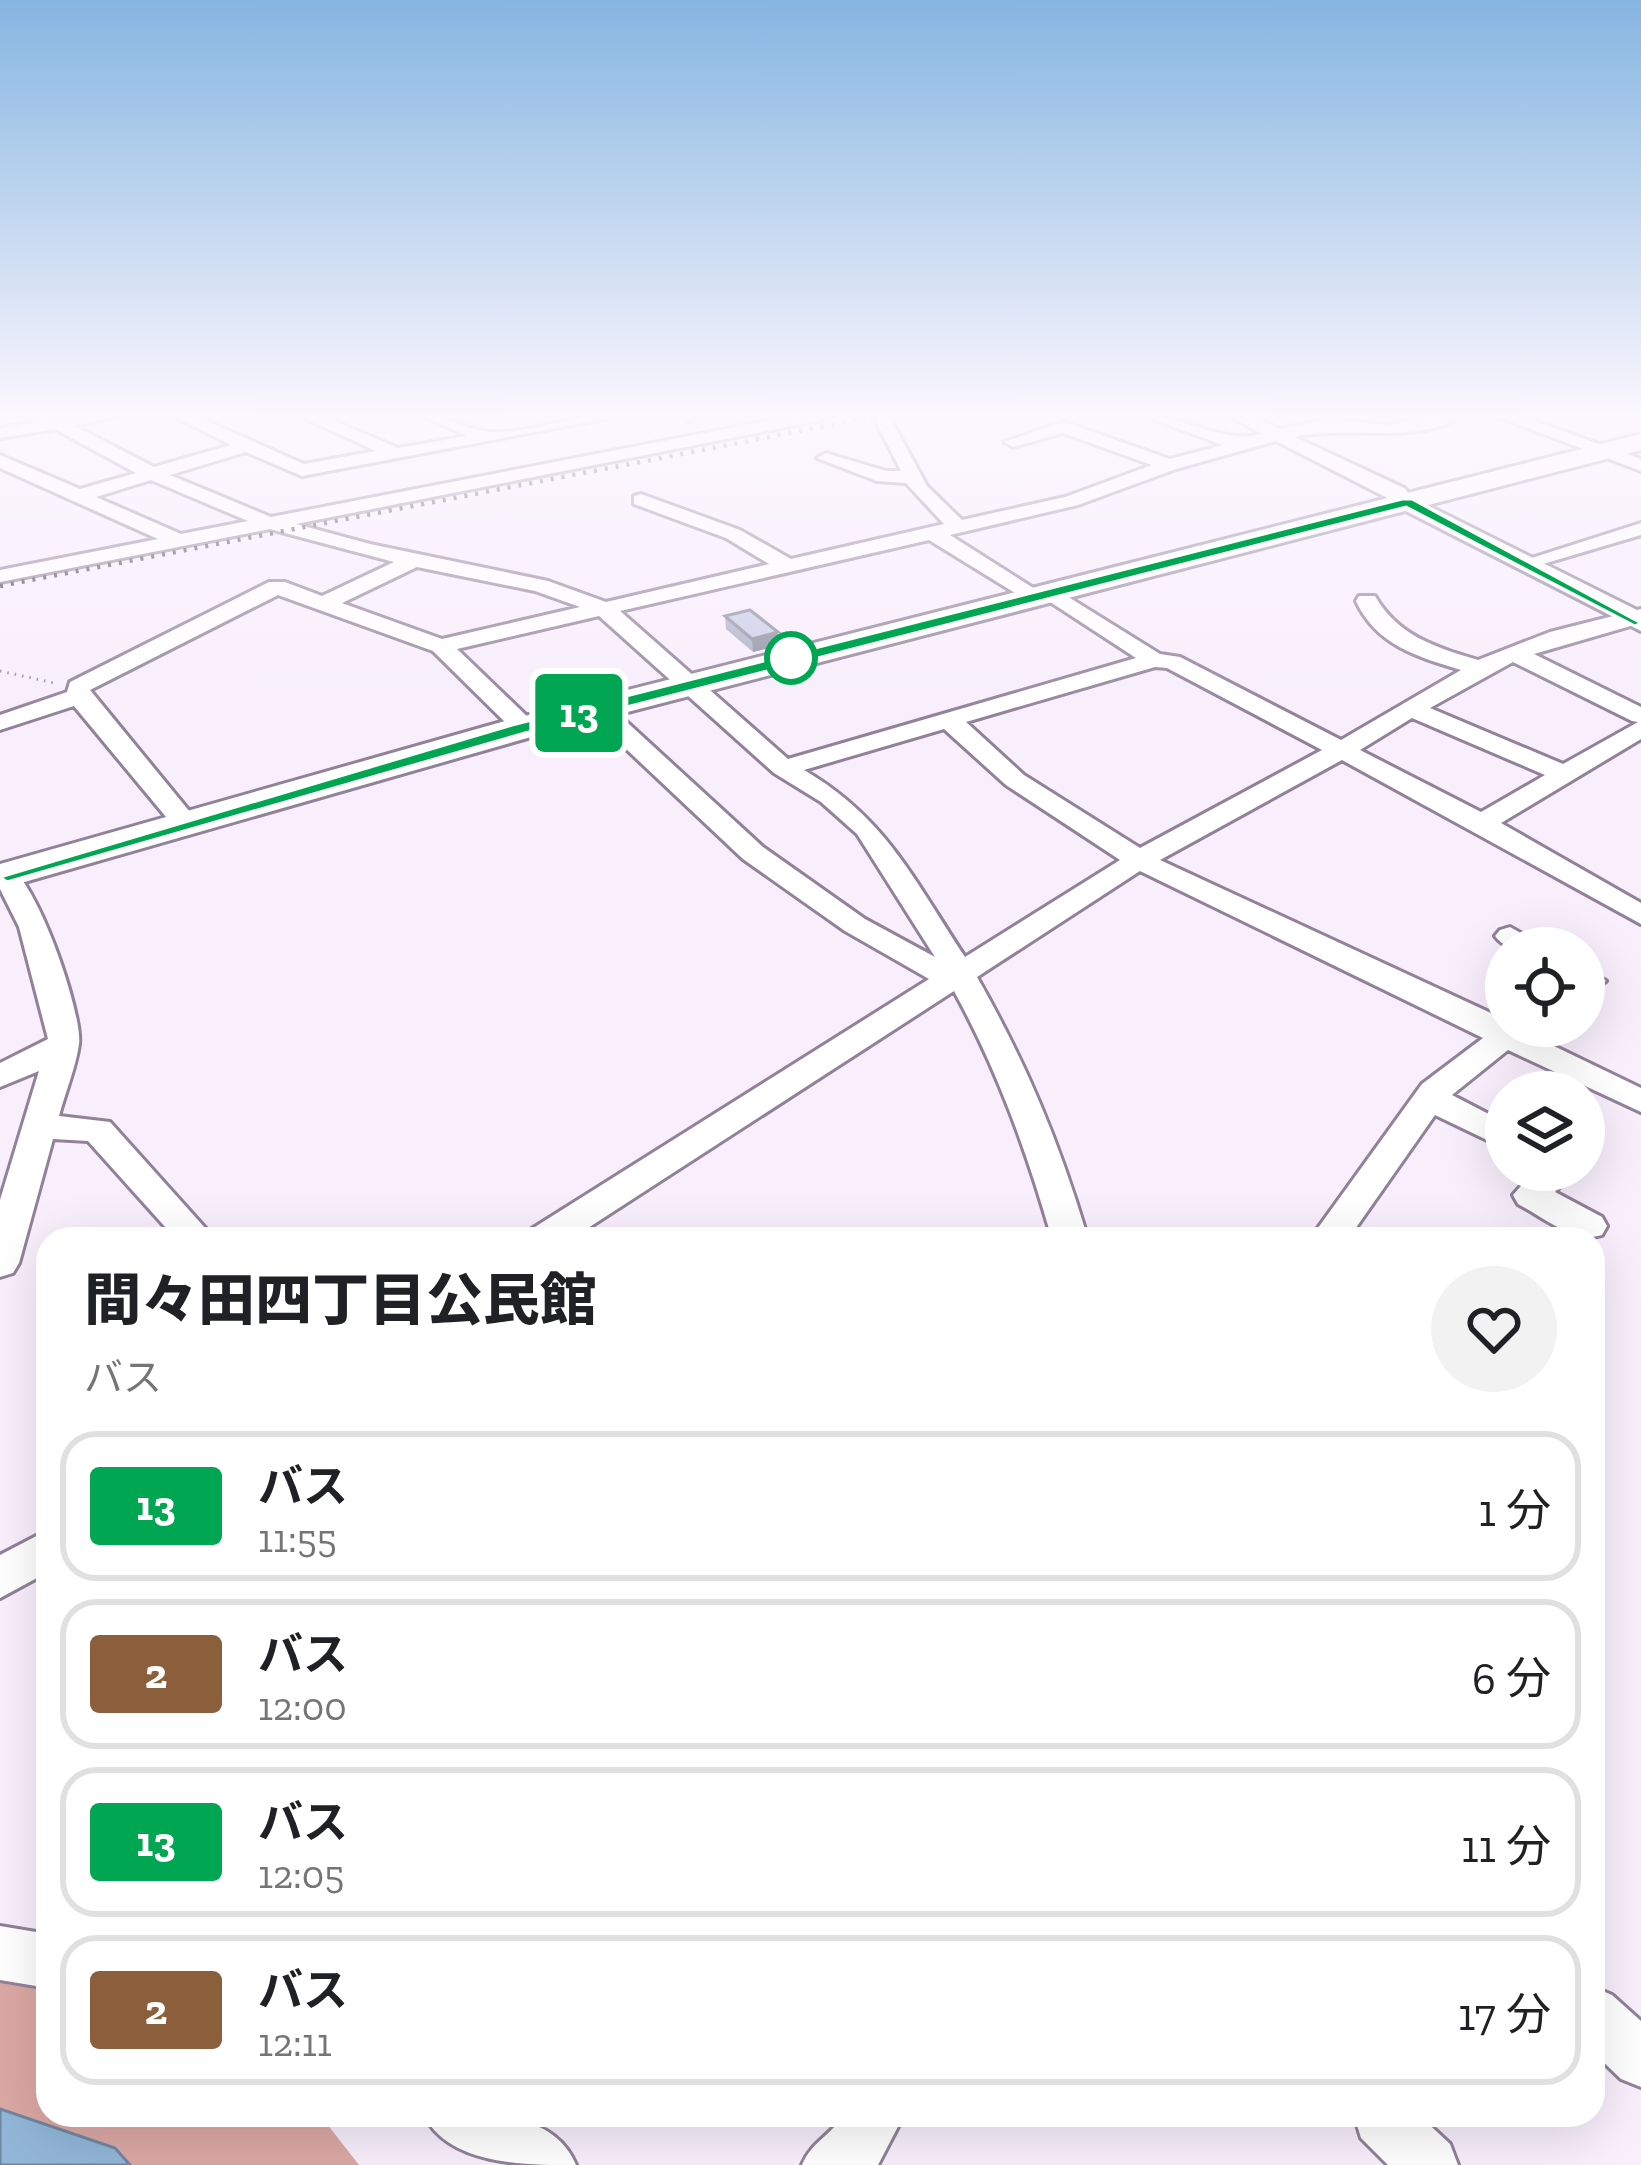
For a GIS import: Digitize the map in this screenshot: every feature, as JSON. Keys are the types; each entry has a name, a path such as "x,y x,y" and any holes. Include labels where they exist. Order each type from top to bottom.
{"highway":[{"path":"3,876 597,708 1355,515"}],"main road":[{"path":"1432,515 1638,619"}],"street":[{"path":"120,515 179,542"},
{"path":"250,515 301,534 552,589 603,608 783,769 830,796 866,829 1009,1059 1067,1227"},
{"path":"0,576 295,515"},
{"path":"682,515 733,534 789,567"},
{"path":"947,515 958,527"},
{"path":"441,646 1010,515"},
{"path":"1526,563 1641,530"},
{"path":"933,533 1154,660"},
{"path":"0,593 301,534"},
{"path":"326,602 414,560"},
{"path":"0,723 78,691 278,587 441,646 524,728"},
{"path":"1367,601 1371,614 1399,636 1426,651 1481,668"},
{"path":"562,1227 1139,860 1481,668 1514,653 1638,619"},
{"path":"1514,653 1641,716"},
{"path":"783,769 1154,660 1172,662 1482,823 1641,915"},
{"path":"78,691 186,823"},
{"path":"597,708 752,853 855,925 954,975"},
{"path":"1411,709 1565,774"},
{"path":"949,720 1015,780 1139,860 1485,1018"},
{"path":"1482,823 1641,729"},
{"path":"0,1263 64,1039 34,927 3,876"},
{"path":"0,1076 62,1047"},
{"path":"1337,1227 1430,1098 1492,1047"},
{"path":"1543,1047 1641,1101"},
{"path":"1430,1098 1485,1126"},
{"path":"38,1126 98,1130 186,1227"},
{"path":"1535,1191 1531,1195 1589,1226"},
{"path":"0,1578 36,1556"},
{"path":"0,1954 36,1958"},
{"path":"1605,2026 1641,2060"},
{"path":"476,2127 547,2165"},
{"path":"831,2165 853,2153 868,2127"},
{"path":"1390,2127 1429,2165"}],"path":[{"path":"0,671 78,691"}],"shaded area":[{"path":"0,1957 36,1963 36,2127 329,2127 359,2165 0,2165"}],"water":[{"path":"0,2109 36,2121 36,2127 53,2127 115,2148 130,2165 0,2165"}],"building":[{"path":"750,610 778,632 752,639 725,616"}],"railway":[{"path":"0,586 366,515"}],"bus line":[{"name":"13","path":"0,877 518,729 1356,515"},
{"name":"13","path":"1432,515 1641,623"}]}
